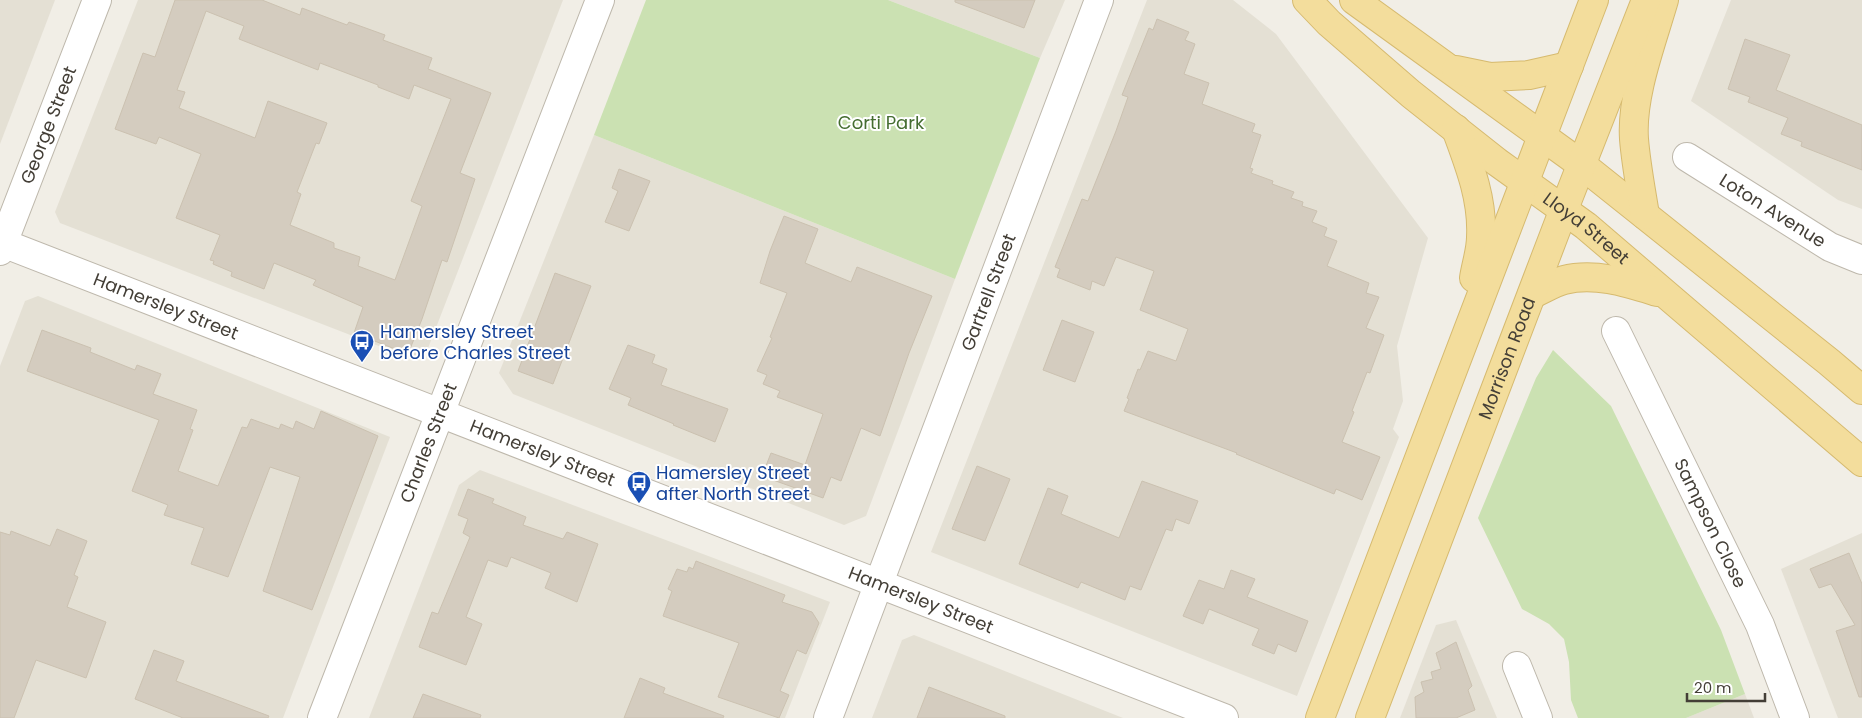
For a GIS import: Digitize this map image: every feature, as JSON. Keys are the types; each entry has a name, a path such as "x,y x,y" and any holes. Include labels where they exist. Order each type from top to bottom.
{"main road":[{"name":"Lloyd Street","path":"1307,0 1381,68 1456,129 1564,209 1862,462"},
{"path":"1354,0 1582,165 1862,390"},
{"path":"1320,718 1594,0"},
{"name":"Morrison Road","path":"1370,718 1564,209 1646,0"},
{"path":"1645,215 1634,138 1636,103 1655,26 1664,0"},
{"path":"1447,68 1490,77 1529,75 1569,66"},
{"path":"1456,129 1473,175 1480,210 1481,238 1472,293 1470,322"},
{"path":"1532,294 1564,280 1596,278 1626,282 1664,294"}],"street":[{"name":"George Street","path":"1,245 96,0"},
{"name":"Charles Street","path":"322,718 600,0"},
{"name":"Gartrell Street","path":"828,718 1099,0"},
{"name":"Loton Avenue","path":"1687,157 1830,247 1862,260"},
{"name":"Hamersley Street","path":"1,245 1224,718"},
{"name":"Sampson Close","path":"1616,331 1760,625 1795,718"},
{"path":"1517,666 1538,718"}],"shaded area":[{"path":"0,0 55,0 0,144"},
{"path":"138,0 563,0 425,356 415,360 60,223 55,212"},
{"path":"888,0 1065,0 1040,58"},
{"path":"1147,0 1233,0 1276,34 1428,238 1397,346 1403,401 1393,429 1399,437 1297,696 931,552"},
{"path":"1731,0 1862,0 1862,209 1838,200 1691,101"},
{"path":"594,135 955,279 866,516 844,525 513,394 499,373"},
{"path":"38,296 390,437 283,718 0,718 0,366 25,301"},
{"path":"480,470 830,602 785,718 369,718 459,485"},
{"path":"1862,533 1862,718 1838,718 1781,569"},
{"path":"1456,620 1497,718 1400,718 1436,625"},
{"path":"914,635 1123,718 872,718 902,640"},
{"path":"1745,694 1754,718 1686,718"}],"green space":[{"name":"Corti Park","path":"646,0 888,0 1040,58 955,279 594,135"},
{"path":"1553,350 1611,406 1721,630 1745,694 1686,718 1578,718 1571,700 1569,662 1564,639 1549,624 1522,609 1478,518 1536,378"}],"building":[{"path":"175,0 262,0 300,15 302,8 347,25 349,22 385,35 383,40 432,58 428,69 491,93 460,173 475,179 447,262 442,260 408,354 354,333 363,307 313,285 316,280 274,263 264,289 231,276 232,272 213,264 214,261 210,260 220,235 176,218 201,154 159,137 156,144 115,129 143,53 155,57","holes":["206,11 244,26 239,39 318,70 320,63 409,99 414,85 451,99 411,201 422,206 395,280 358,266 360,257 334,248 334,243 290,225 301,194 297,192 316,143 319,144 327,123 268,101 255,138 179,108 185,92 177,90"]},
{"path":"955,0 1035,0 1024,28 955,2"},
{"path":"1157,19 1189,32 1185,40 1195,44 1184,74 1209,83 1202,104 1255,124 1252,132 1261,135 1250,168 1253,169 1251,173 1273,181 1272,184 1294,192 1291,198 1303,202 1302,206 1317,211 1312,222 1327,228 1324,236 1337,241 1327,266 1369,283 1366,293 1379,297 1366,328 1384,335 1370,373 1367,372 1342,442 1380,457 1362,500 1336,489 1334,494 1237,453 1124,411 1138,369 1140,370 1148,351 1176,361 1188,329 1140,310 1154,271 1116,257 1104,286 1092,281 1090,290 1057,277 1060,269 1055,267 1082,199 1088,201 1128,97 1122,95 1149,28 1153,30"},
{"path":"1745,39 1790,55 1776,90 1862,125 1862,170 1801,146 1802,142 1781,134 1788,118 1748,102 1750,97 1728,89"},
{"path":"619,169 650,181 629,231 605,222 618,191 612,188"},
{"path":"784,216 818,229 805,263 851,282 857,267 932,296 909,353 880,436 861,428 841,481 831,477 823,498 762,476 771,453 805,465 823,414 777,397 780,391 763,384 767,375 757,371 772,338 770,337 787,293 760,283"},
{"path":"555,273 591,286 553,384 518,371"},
{"path":"1062,320 1094,332 1075,382 1043,370"},
{"path":"42,330 91,348 90,352 135,370 137,365 161,374 153,394 197,410 190,429 193,430 178,471 218,486 242,427 247,428 251,419 279,429 281,424 293,429 296,421 314,429 321,411 378,436 312,610 263,591 300,477 270,467 228,577 191,564 204,528 164,515 168,505 132,491 159,420 27,371"},
{"path":"628,345 655,355 652,363 667,369 661,385 728,409 715,442 628,405 631,398 609,389"},
{"path":"977,466 1010,479 985,541 952,529"},
{"path":"1142,481 1198,501 1189,524 1176,519 1172,531 1166,529 1141,590 1130,586 1125,600 1081,582 1078,588 1019,564 1048,488 1068,496 1061,514 1119,538"},
{"path":"468,489 494,499 492,503 526,517 523,525 563,539 567,532 598,544 577,602 545,588 551,573 511,557 507,567 488,560 466,617 482,624 466,665 419,647 432,612 438,614 470,537 463,533 468,519 458,515"},
{"path":"57,529 87,541 74,575 78,577 67,607 106,622 86,678 36,660 14,718 0,718 0,532 10,535 11,531 50,546"},
{"path":"1849,553 1862,584 1862,697 1859,697 1836,631 1855,625 1831,584 1819,588 1810,569"},
{"path":"696,561 785,595 782,602 812,612 819,623 806,654 797,650 780,691 789,695 779,718 718,697 739,643 663,616 672,591 668,589 677,569 687,572 689,567 693,569"},
{"path":"1231,570 1255,579 1247,597 1308,621 1296,652 1278,644 1274,654 1252,645 1259,629 1209,609 1203,624 1183,616 1199,580 1224,589"},
{"path":"1456,642 1472,686 1468,690 1475,710 1456,718 1416,718 1415,697 1424,692 1421,682 1433,679 1431,672 1441,669 1436,653"},
{"path":"154,650 184,661 176,681 269,716 268,718 183,718 135,699"},
{"path":"640,678 665,688 663,693 724,716 723,718 624,718"},
{"path":"929,687 1005,716 1005,718 917,718"},
{"path":"423,694 481,715 480,718 413,718"}],"place":[{"name":"Hamersley Street before Charles Street","path":"362,363"},
{"name":"Hamersley Street after North Street","path":"639,504"}]}
